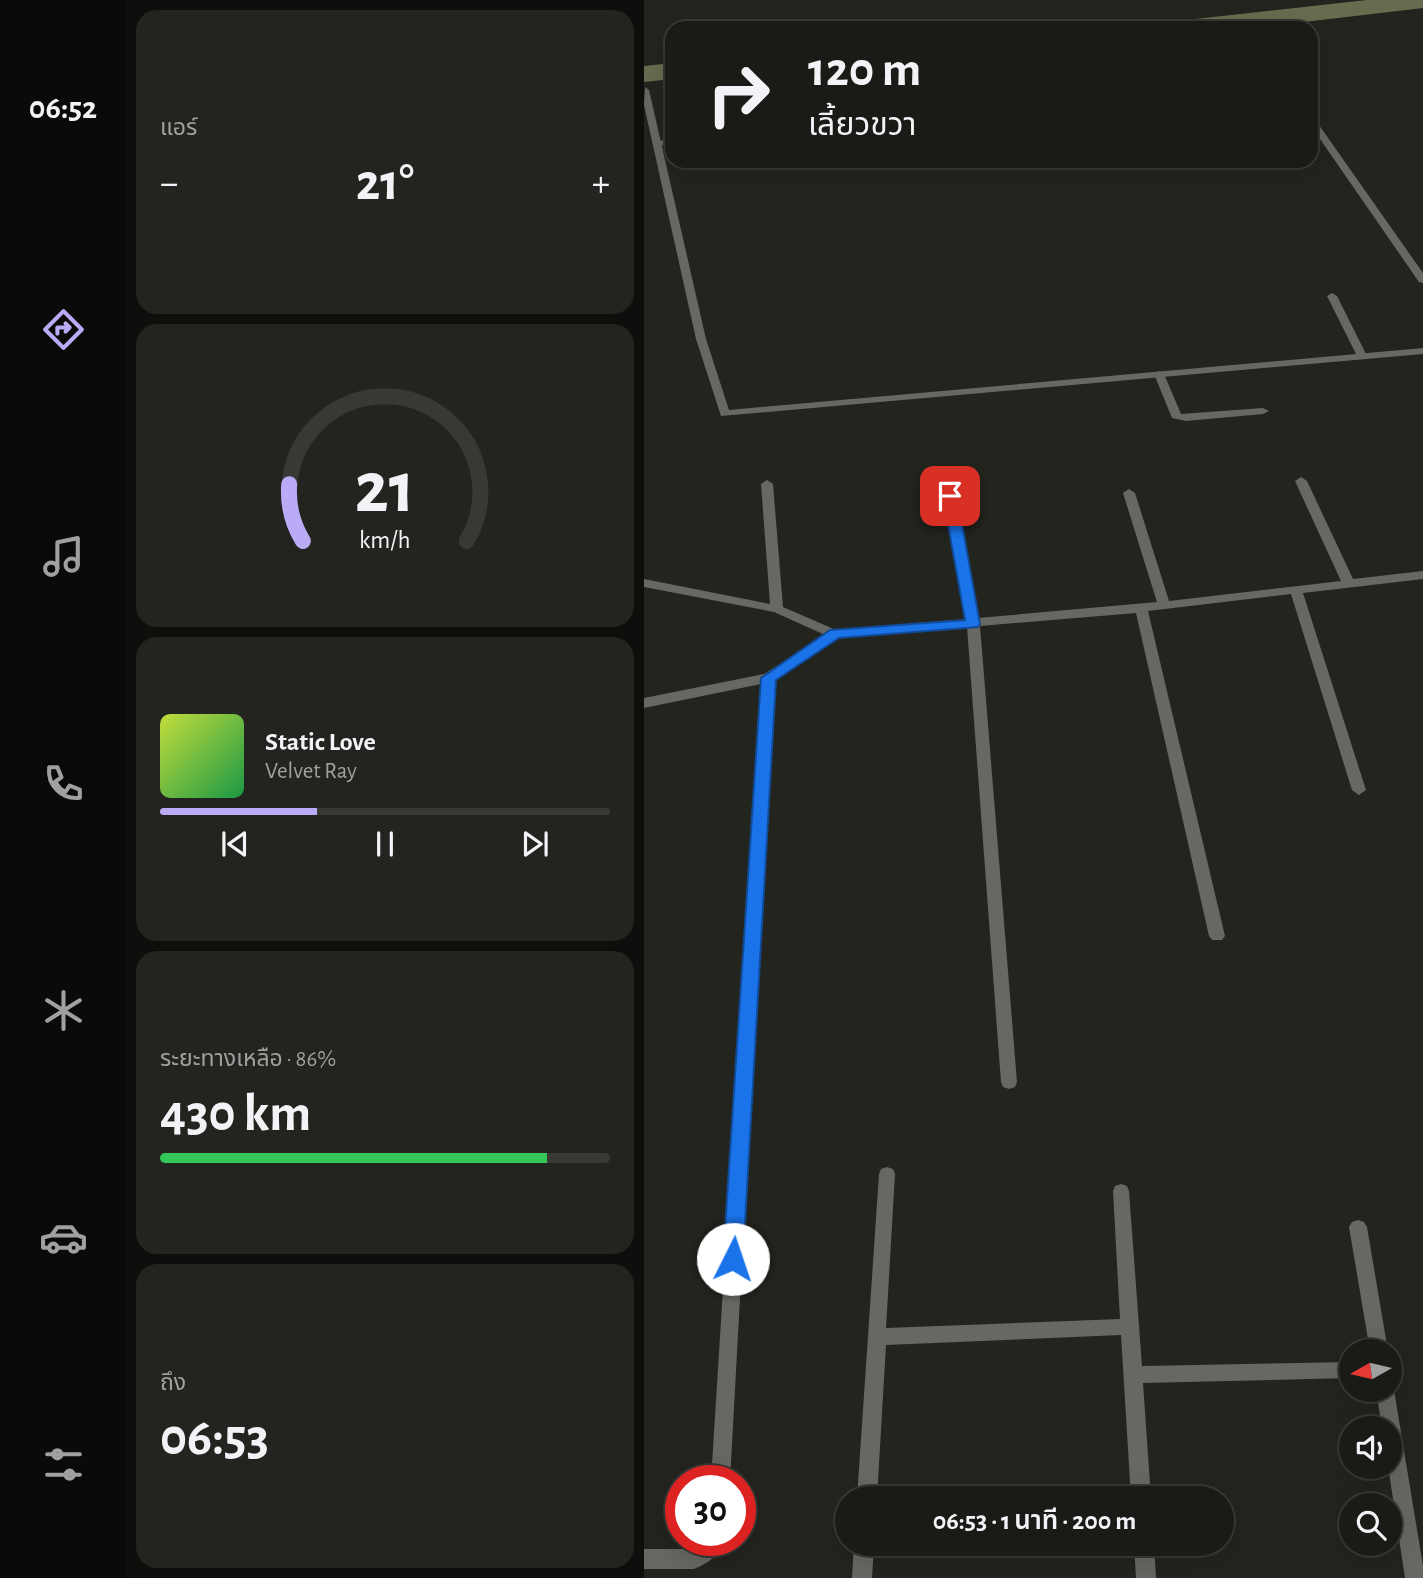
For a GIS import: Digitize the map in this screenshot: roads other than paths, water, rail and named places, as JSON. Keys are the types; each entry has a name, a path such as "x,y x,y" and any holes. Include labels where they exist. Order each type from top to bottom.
{"street":[{"path":"645,90 701,339 725,414 1423,351"},
{"path":"1318,130 1423,280"},
{"path":"657,143 665,142"},
{"path":"1332,296 1362,356"},
{"path":"1159,374 1176,416 1186,418 1263,411"},
{"path":"1301,481 1349,585"},
{"path":"767,484 776,609"},
{"path":"1129,493 1164,605"},
{"path":"950,496 973,624 1009,1082"},
{"path":"644,583 776,609 835,634 1141,608 1423,575"},
{"path":"1296,591 1359,790"},
{"path":"1141,608 1217,936"},
{"path":"644,703 768,678 835,634"},
{"path":"721,1465 768,678"},
{"path":"868,1486 887,1174"},
{"path":"1121,1191 1140,1486"},
{"path":"1359,1227 1377,1339"},
{"path":"877,1337 1130,1327"},
{"path":"1133,1376 1339,1370"},
{"path":"1387,1402 1415,1578"},
{"path":"644,1559 694,1559 698,1556"},
{"path":"862,1578 863,1556"},
{"path":"1145,1556 1146,1578"}],"waterway":[{"path":"1247,21 1423,1"},
{"path":"644,74 665,72"}]}
